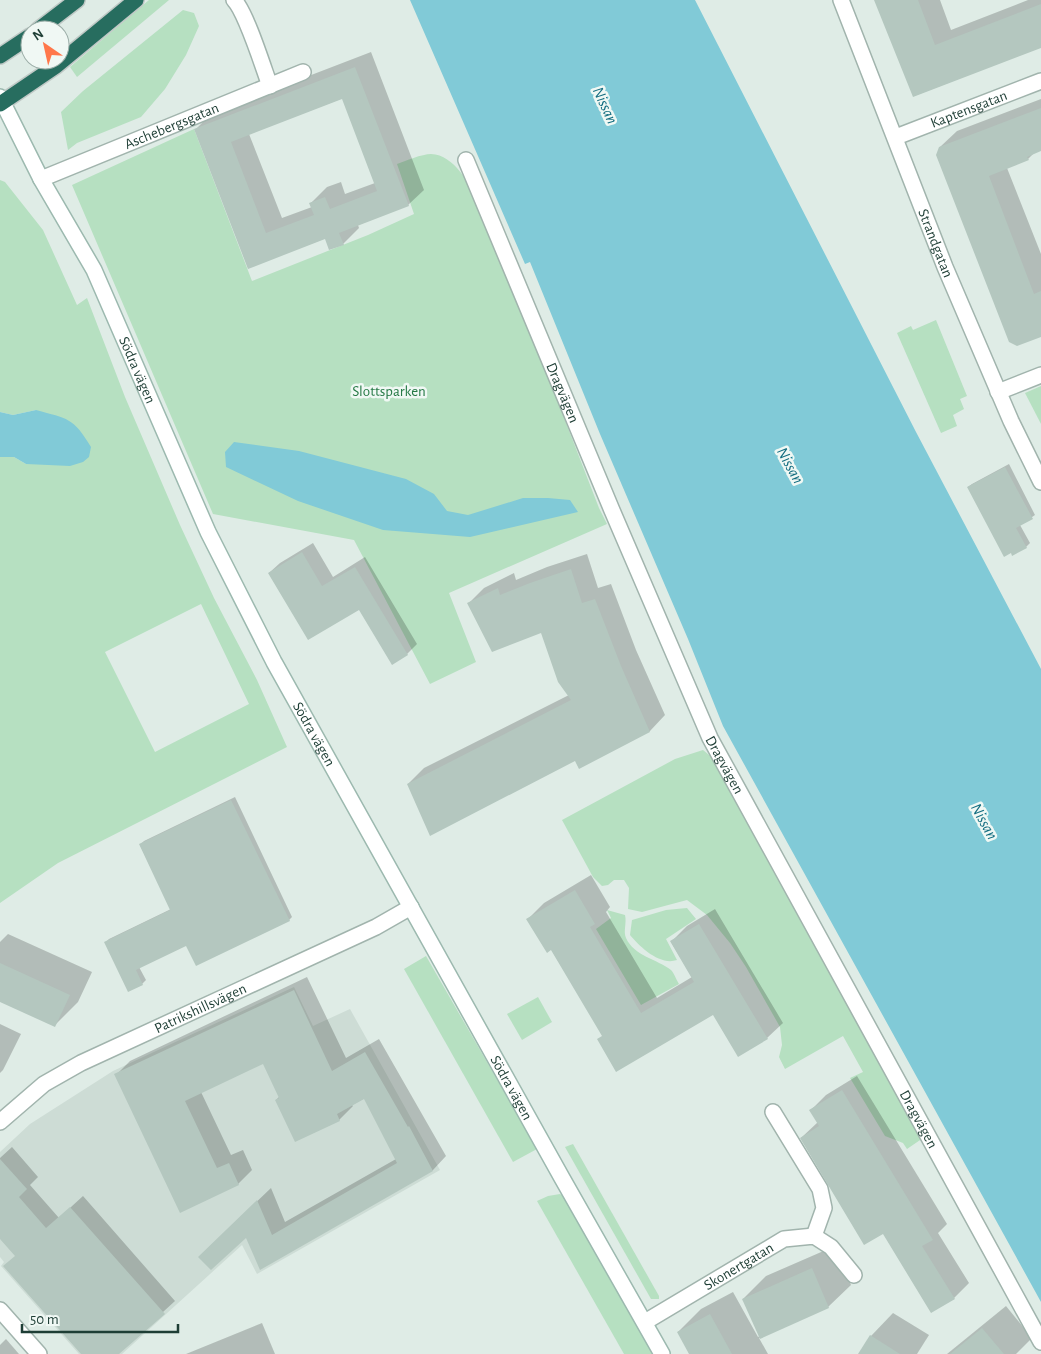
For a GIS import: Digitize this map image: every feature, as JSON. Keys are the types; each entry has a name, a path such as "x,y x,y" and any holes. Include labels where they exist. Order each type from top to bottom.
{"highway":[{"path":"51,20 77,0"},
{"path":"1,101 56,66 136,0"},
{"path":"0,56 20,43"}],"street":[{"path":"234,0 244,17 270,86"},
{"name":"Strandgatan","path":"841,0 896,137 945,267 998,392 1041,482"},
{"name":"Aschebergsgatan","path":"41,179 303,72"},
{"name":"Kaptensgatan","path":"896,137 1041,81"},
{"name":"Södra vägen","path":"1,101 41,179 94,270 204,524 279,670 662,1354"},
{"name":"Dragvägen","path":"466,160 607,498 710,738 1041,1342"},
{"path":"998,392 1041,374"},
{"name":"Patrikshillsvägen","path":"0,1122 44,1084 81,1063 376,927 412,907"},
{"path":"773,1112 820,1189 824,1208 814,1236 831,1247 854,1275"},
{"name":"Skonertgatan","path":"645,1322 784,1239 814,1236"},
{"path":"0,1310 39,1354"}],"shaded area":[{"path":"294,987 313,1026 350,1009 440,1170 257,1274 242,1245 122,1354 79,1354 1,1266 4,1262 0,1257 0,1152 30,1124 113,1071"}],"green space":[{"path":"149,0 169,0 77,77 70,67"},
{"path":"183,10 194,13 199,26 186,55 165,89 141,117 77,143 68,150 61,112 83,91"},
{"name":"Slottsparken","path":"194,129 252,281 368,235 414,214 397,164 431,154 447,159 466,179 480,201 599,508 607,524 449,593 476,662 430,684 354,540 213,514 72,185"},
{"path":"0,180 5,182 43,230 77,305 87,298 125,397 180,525 214,598 257,680 287,747 58,863 0,903 0,457 14,457 26,464 36,410 13,415 0,412","holes":["201,604 249,704 155,752 105,652"]},
{"path":"936,320 967,396 960,399 964,409 953,415 957,426 941,433 897,333 911,326 913,330"},
{"path":"1041,386 1041,424 1025,393"},
{"path":"703,750 714,759 780,883 826,958 926,1136 907,1149 903,1143 885,1136 850,1078 863,1072 843,1036 785,1069 779,1057 782,1045 780,1027 746,967 730,943 707,915 687,900 642,912 628,909 629,888 624,880 614,880 608,885 602,886 593,877 562,820 675,759"},
{"path":"687,908 696,919 666,939 677,960 671,961 657,958 639,945 630,935 632,920 666,910"},
{"path":"607,910 625,915 625,935 630,944 640,953 671,970 679,984 641,1005 596,929 611,918"},
{"path":"426,956 537,1149 513,1162 404,969"},
{"path":"538,997 552,1022 522,1040 507,1014"},
{"path":"573,1144 659,1299 651,1299 565,1147"},
{"path":"560,1194 565,1197 653,1354 624,1354 537,1201 548,1196"}],"water":[{"name":"Nissan","path":"410,0 695,0 916,432 1041,669 1041,1302 723,726 530,262 525,264"},
{"path":"36,410 63,418 74,424 91,447 89,457 83,462 70,466 26,464 14,457 0,457 0,412 13,415"},
{"path":"234,442 299,451 406,479 434,494 447,511 468,515 523,498 548,498 570,500 578,512 470,537 383,530 298,501 226,467 225,452"}],"building":[{"path":"874,0 918,0 935,45 1041,4 1041,48 913,97"},
{"path":"355,67 409,206 339,233 344,245 329,250 325,239 248,269 194,129","holes":["342,99 377,191 330,209 325,197 309,203 314,215 266,233 231,142"]},
{"path":"1041,108 1041,151 1027,157 1029,160 989,176 1034,294 1041,291 1041,337 1017,346 1009,342 936,155 939,147"},
{"path":"1005,467 1033,519 1016,528 1027,548 1012,556 1011,553 1004,557 967,487"},
{"path":"302,552 322,586 355,567 408,655 392,665 359,610 308,640 268,573"},
{"path":"571,569 582,603 595,599 621,666 650,732 579,769 575,761 430,836 407,784 571,700 558,682 541,633 492,652 467,603 498,588 500,595"},
{"path":"231,800 290,921 196,966 186,946 136,970 143,985 128,992 104,942 170,910 139,844"},
{"path":"575,890 595,924 590,927 641,1013 694,982 670,941 699,924 768,1039 738,1057 713,1015 616,1072 597,1039 602,1036 551,950 547,953 526,919"},
{"path":"0,963 70,995 55,1027 0,1002"},
{"path":"294,990 332,1071 365,1052 433,1171 260,1270 246,1238 211,1270 198,1257 257,1200 272,1235 397,1163 364,1099 337,1114 340,1121 295,1142 275,1100 279,1098 263,1064 185,1101 217,1168 229,1163 239,1185 180,1213 114,1074"},
{"path":"842,1090 933,1240 922,1246 955,1299 931,1313 883,1234 864,1245 800,1138 819,1126 809,1110"},
{"path":"0,1159 27,1189 19,1197 46,1228 70,1207 165,1314 119,1354 81,1354 3,1266 15,1256 0,1239"},
{"path":"812,1268 829,1308 760,1339 742,1299"},
{"path":"710,1314 732,1354 689,1354 677,1332"},
{"path":"982,1328 1004,1354 950,1354"},
{"path":"870,1335 900,1354 858,1354"}]}
